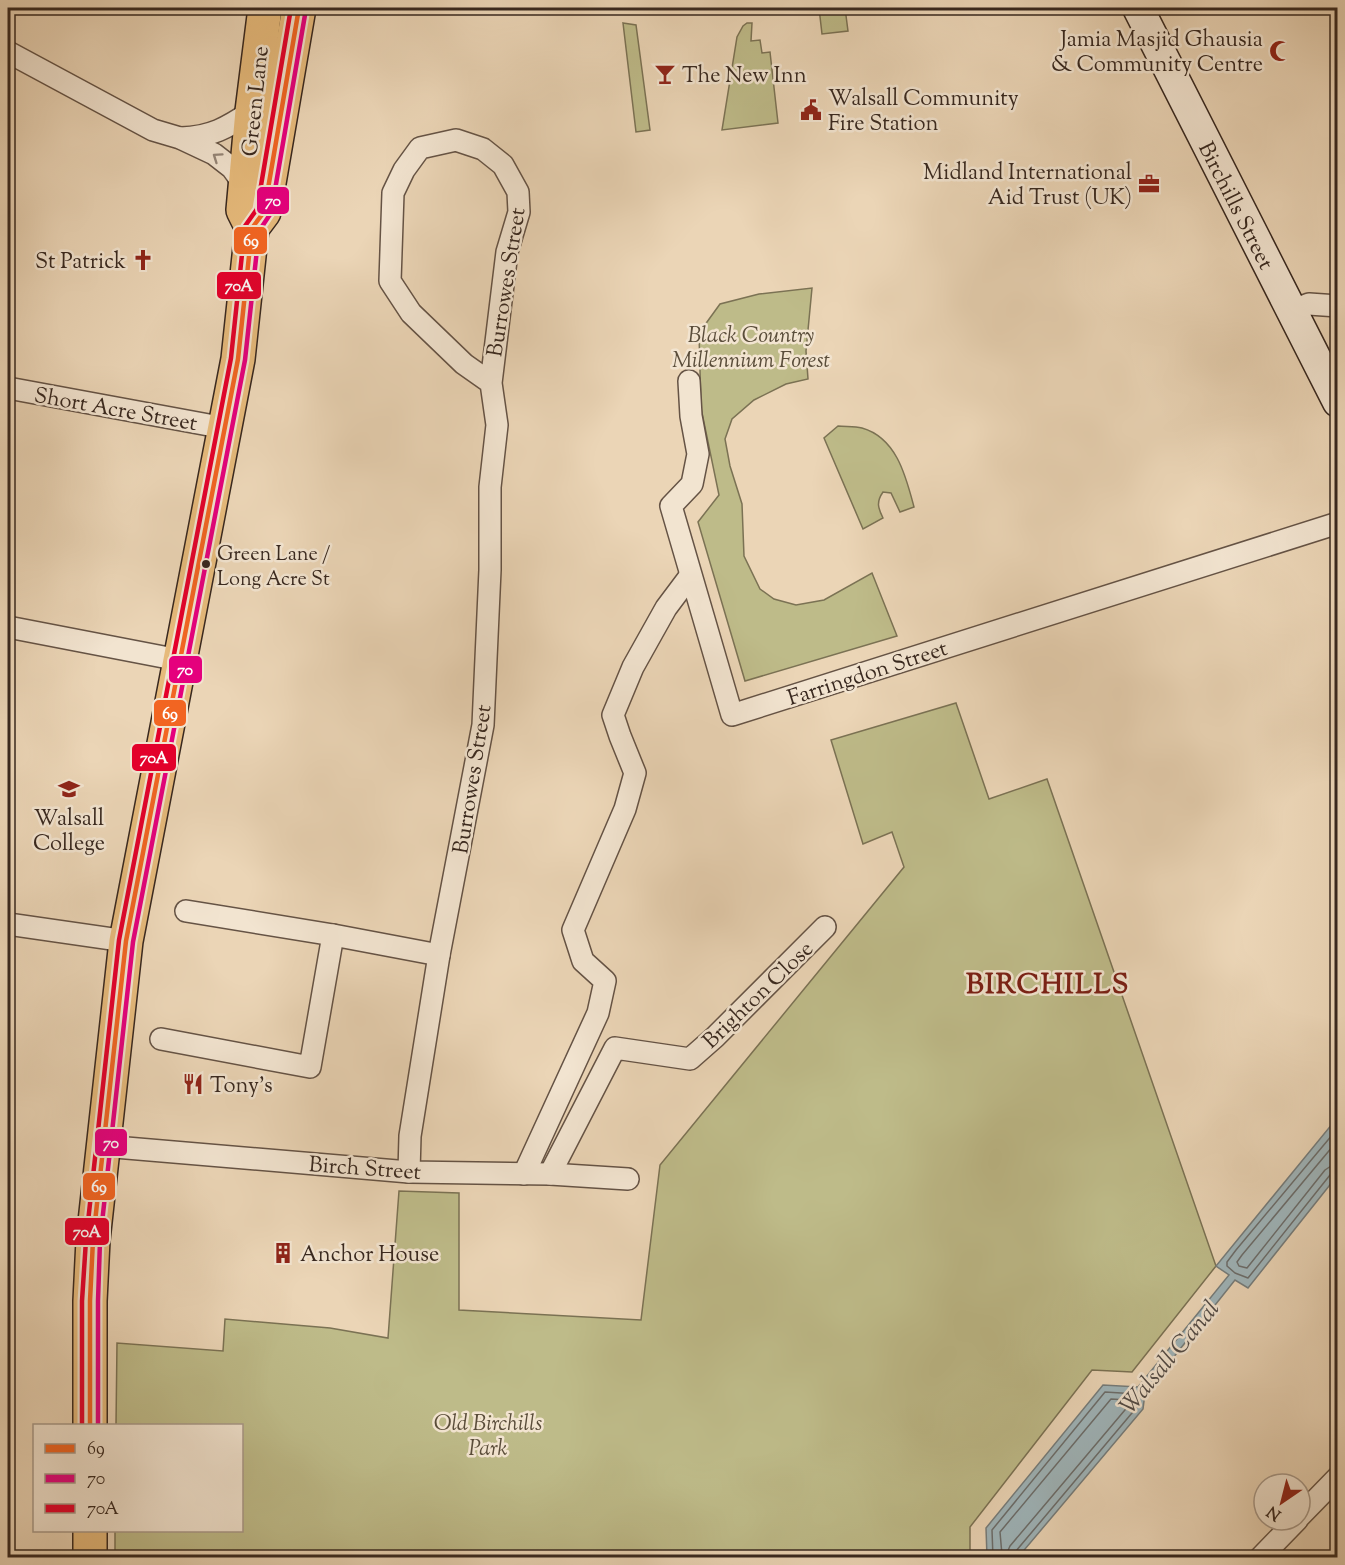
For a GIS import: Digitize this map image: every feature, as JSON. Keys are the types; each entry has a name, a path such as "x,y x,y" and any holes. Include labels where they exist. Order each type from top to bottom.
{"highway":[{"name":"Green Lane","path":"252,228 243,210 265,8"},
{"name":"Green Lane","path":"90,1424 90,1301 93,1240 126,941 238,359 252,228 264,212 299,8"},
{"path":"90,1532 90,1557"}],"street":[{"name":"Birchills Street","path":"1138,8 1338,402"},
{"path":"8,52 153,130 180,138 213,154 232,168 245,186"},
{"path":"180,138 199,137 219,131 252,111"},
{"name":"Burrowes Street","path":"409,1172 410,1136 439,955 483,725 490,570 490,487 497,426 491,382 507,252 519,212 518,192 503,165 483,149 456,140 420,148 404,170 393,193 390,281 411,313 464,364 491,382"},
{"path":"1291,311 1310,304 1338,306"},
{"name":"Farringdon Street","path":"689,381 691,416 698,454 692,484 671,506 732,715 1338,523"},
{"name":"Short Acre Street","path":"8,388 225,428"},
{"path":"524,1174 598,1013 605,981 583,961 573,930 625,809 635,773 613,715 633,667 669,602 690,576"},
{"path":"8,627 180,660"},
{"path":"186,911 439,955"},
{"path":"8,924 126,941"},
{"name":"Brighton Close","path":"550,1174 615,1048 690,1059 825,927"},
{"path":"161,1039 310,1067 333,935"},
{"name":"Birch Street","path":"103,1146 409,1172 550,1174 628,1179"},
{"path":"1312,1504 1338,1477"},
{"path":"1260,1557 1284,1532"}],"green space":[{"path":"819,8 845,8 848,31 822,34"},
{"path":"623,23 636,25 650,130 636,132"},
{"path":"747,23 752,23 751,41 760,40 762,53 770,52 778,123 722,130 737,37"},
{"name":"Black Country Millennium Forest","path":"812,288 806,351 808,379 786,384 754,400 732,419 725,439 730,466 742,504 744,556 760,589 774,599 796,605 824,600 872,573 897,636 745,681 698,522 719,495 701,408 699,333 720,304 759,294"},
{"name":"Black Country Millennium Forest","path":"838,426 862,428 884,440 892,449 903,471 914,507 900,512 891,493 883,492 878,505 883,518 863,529 824,438"},
{"name":"Old Birchills Park","path":"956,703 989,799 1047,779 1216,1266 1132,1372 1092,1370 970,1527 970,1557 115,1557 115,1532 243,1532 243,1424 116,1424 117,1343 223,1351 225,1319 330,1328 388,1338 399,1191 459,1193 459,1310 641,1320 660,1165 904,867 892,832 863,844 831,740"}],"water":[{"name":"Walsall Canal","path":"1337,1118 1337,1176 1248,1288 1235,1280 1145,1393 1143,1409 1020,1555 987,1557 986,1528 1103,1385 1138,1387 1229,1275 1216,1266"}],"transit line":[{"name":"70A","path":"82,1424 82,1301 86,1240 119,940 231,358 245,226 257,209 291,8"},
{"name":"69","path":"90,1424 90,1301 93,1240 126,941 238,359 252,228 264,212 299,8"},
{"name":"70","path":"98,1424 100,1241 133,942 245,360 259,231 271,213 306,9"}],"place":[{"name":"Jamia Masjid Ghausia & Community Centre","path":"1280,51"},
{"name":"The New Inn","path":"665,74"},
{"name":"Walsall Community Fire Station","path":"811,110"},
{"name":"Midland International Aid Trust (UK)","path":"1149,184"},
{"name":"St Patrick","path":"143,260"},
{"name":"Green Lane / Long Acre St","path":"206,564"},
{"name":"Walsall College","path":"69,789"},
{"name":"Tony's","path":"193,1084"},
{"name":"Anchor House","path":"283,1253"}],"district":[{"name":"BIRCHILLS","path":"1048,983"}]}
